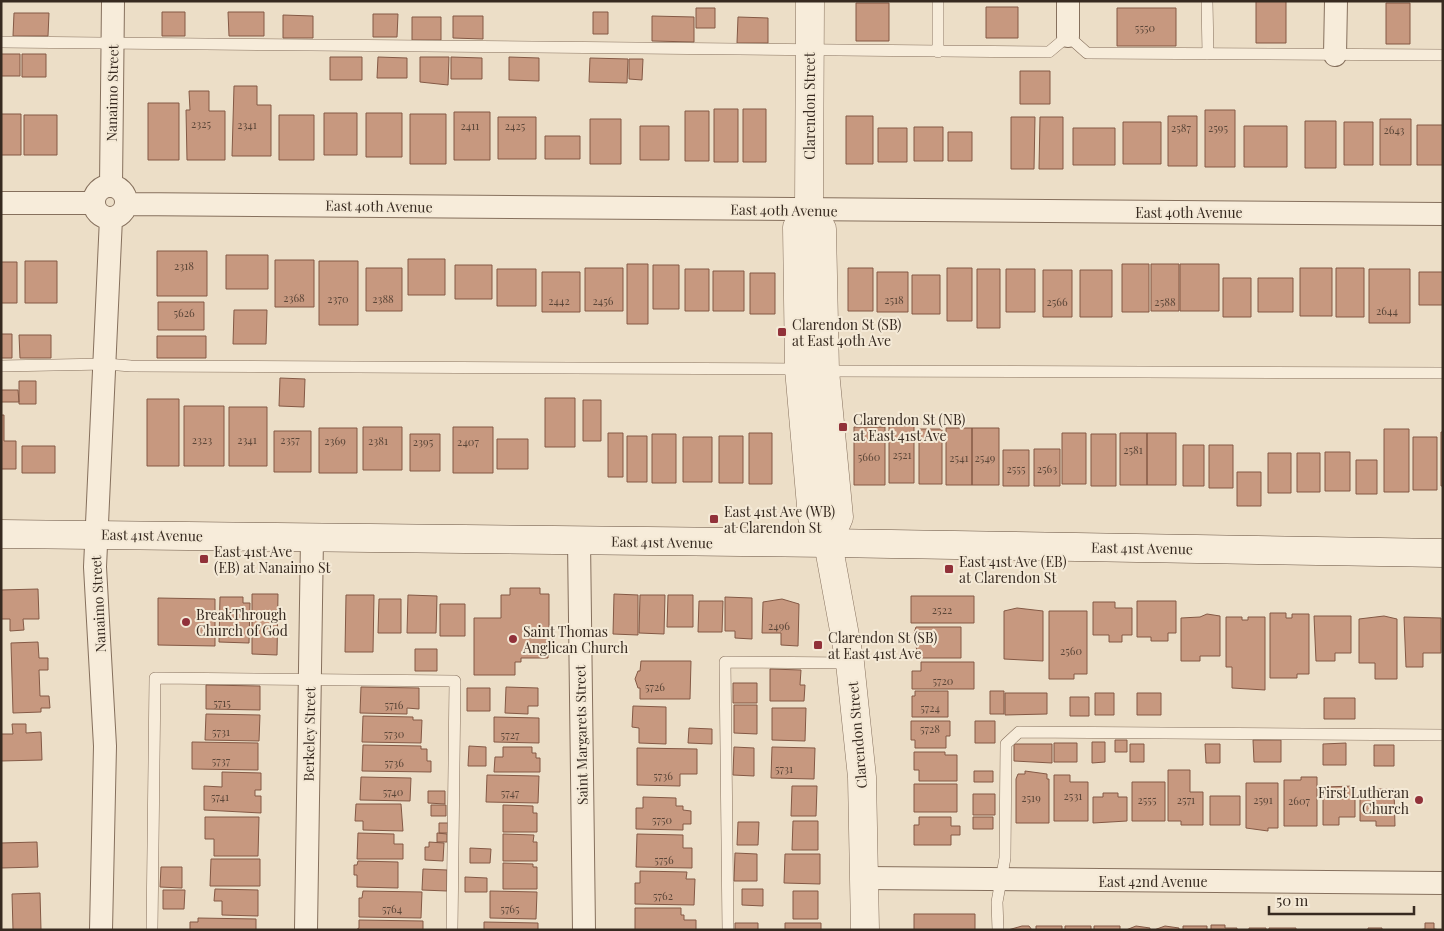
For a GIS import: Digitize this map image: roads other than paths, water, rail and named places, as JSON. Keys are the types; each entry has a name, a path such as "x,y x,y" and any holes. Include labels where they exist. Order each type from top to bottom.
{"main road":[{"name":"Clarendon Street","path":"809,210 810,1"},
{"path":"809,210 822,229 812,370 839,517 828,543"},
{"name":"East 41st Avenue","path":"1,534 828,543 1443,553"},
{"name":"Clarendon Street","path":"828,543 850,662 862,777 865,930"}],"street":[{"name":"Nanaimo Street","path":"111,185 113,1"},
{"path":"1068,1 1068,36"},
{"path":"1335,55 1336,1"},
{"path":"111,185 121,190 126,198 119,211 98,213 94,203 98,190 111,185"},
{"path":"1,203 94,203"},
{"name":"East 40th Avenue","path":"119,211 809,210 1443,214"},
{"name":"Nanaimo Street","path":"101,930 105,746 95,567 106,364 119,211"},
{"name":"Berkeley Street","path":"306,930 312,538"},
{"name":"Saint Margarets Street","path":"579,541 584,930"},
{"name":"East 42nd Avenue","path":"864,878 1443,882"}],"lane":[{"path":"938,1 938,52"},
{"path":"1207,1 1208,54"},
{"path":"1,42 1050,52 1068,36 1087,53 1443,55"},
{"path":"1,366 106,364 141,366 1443,373"},
{"path":"728,930 725,662 850,662"},
{"path":"152,930 155,678 455,682 452,930"},
{"path":"998,930 997,902 1005,858 1006,744 1019,732 1443,735"}],"place":[{"name":"Clarendon St (SB) at East 40th Ave","path":"782,332"},
{"name":"Clarendon St (NB) at East 41st Ave","path":"843,427"},
{"name":"East 41st Ave (WB) at Clarendon St","path":"714,519"},
{"name":"East 41st Ave (EB) at Nanaimo St","path":"204,559"},
{"name":"East 41st Ave (EB) at Clarendon St","path":"949,569"},
{"name":"BreakThrough Church of God","path":"186,622"},
{"name":"Saint Thomas Anglican Church","path":"513,639"},
{"name":"Clarendon St (SB) at East 41st Ave","path":"818,645"},
{"name":"First Lutheran Church","path":"1419,800"}]}
